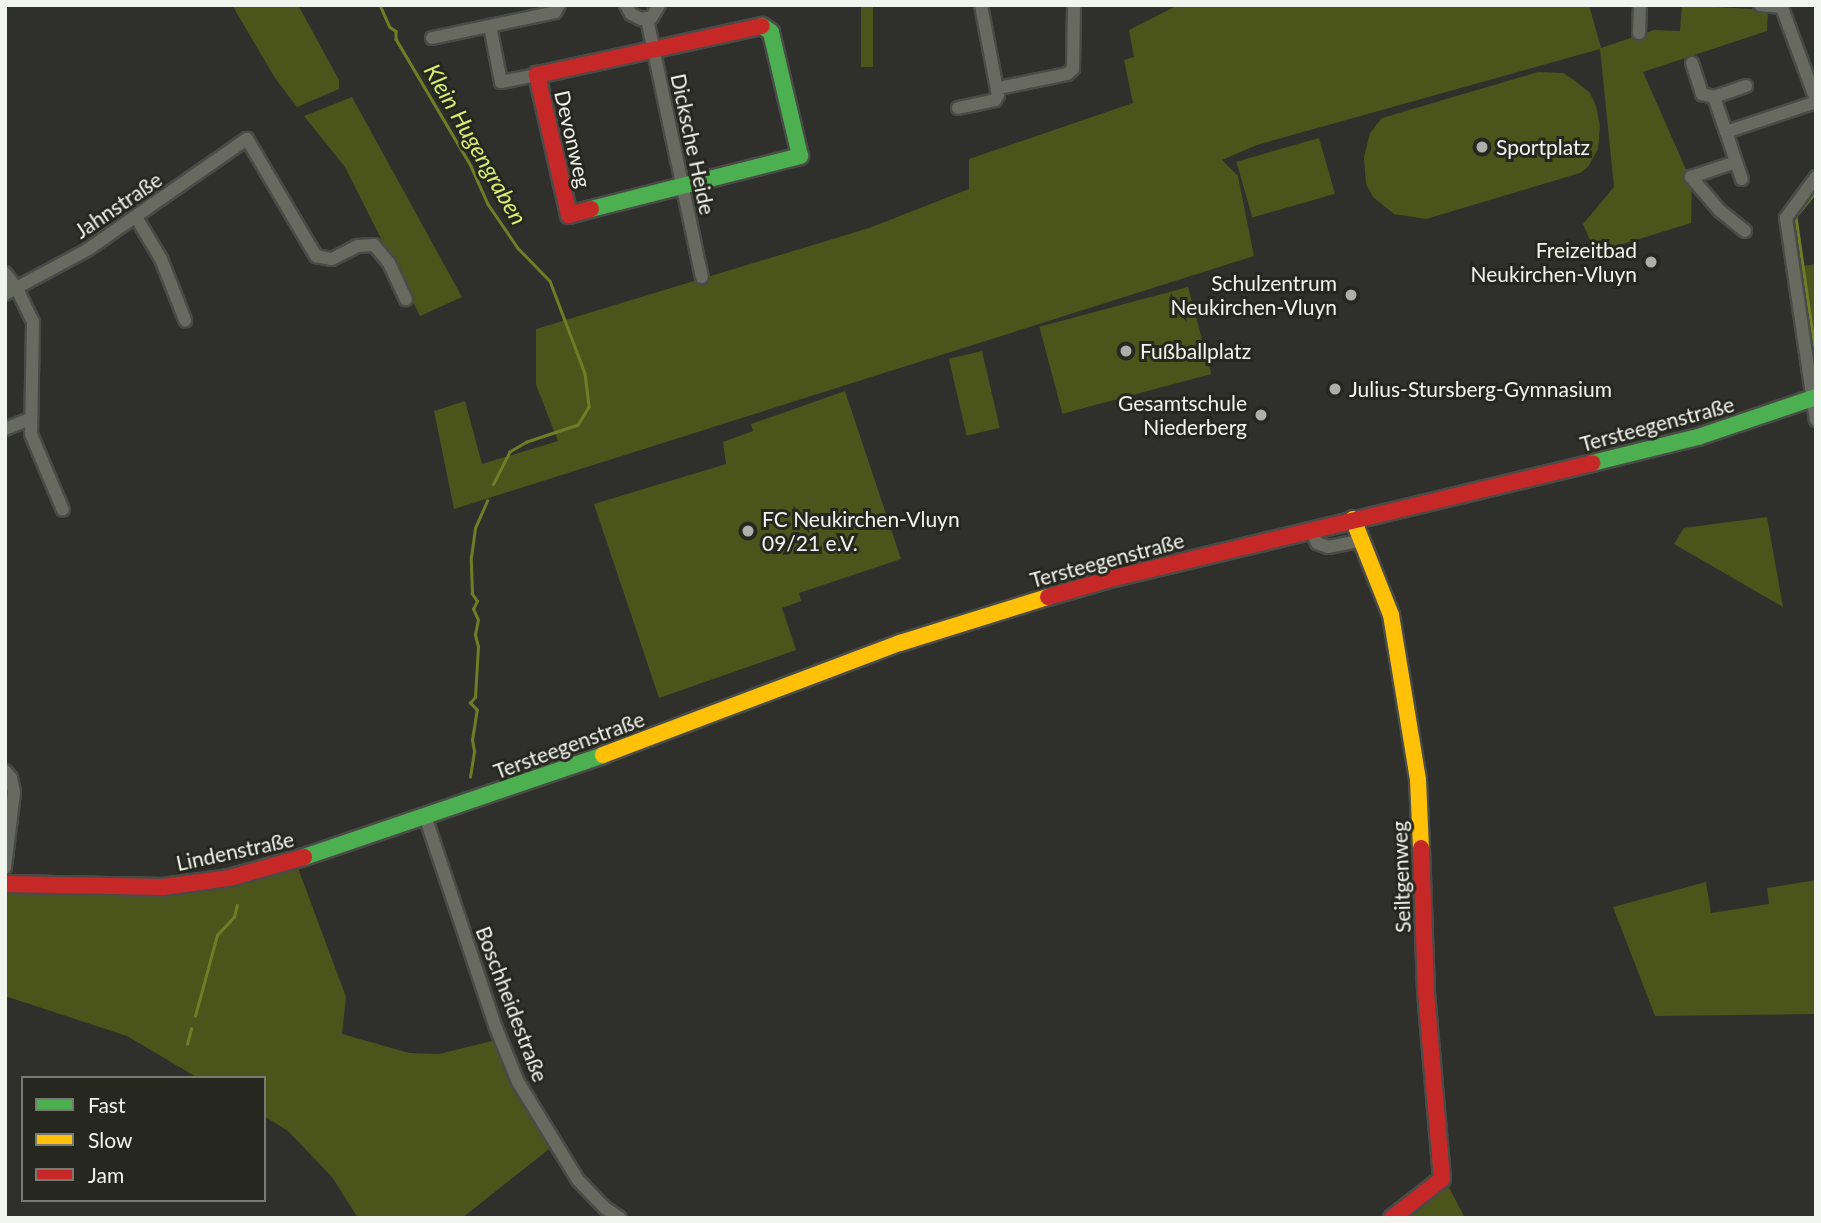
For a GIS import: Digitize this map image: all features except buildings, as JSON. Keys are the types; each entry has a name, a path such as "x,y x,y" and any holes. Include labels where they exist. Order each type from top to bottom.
{"street":[{"path":"432,38 555,12 559,5"},
{"path":"626,5 635,18 647,19 656,13 659,5"},
{"path":"958,108 995,100 999,88 981,5"},
{"path":"999,88 1067,74 1073,69 1074,5"},
{"path":"1639,33 1640,5"},
{"path":"1726,132 1816,101 1782,6 1760,5"},
{"name":"Dicksche Heide","path":"647,19 702,277"},
{"path":"490,26 501,82 537,75"},
{"name":"Devonweg","path":"768,27 800,156 569,215 537,75 768,27"},
{"path":"1692,63 1702,94 1714,97 1746,86"},
{"path":"1714,97 1742,178"},
{"name":"Jahnstraße","path":"11,291 136,217 247,139 304,241 316,256 332,259 358,246 374,245 389,263 406,299"},
{"path":"1736,162 1691,177 1720,211 1745,231"},
{"path":"1816,177 1786,218 1816,420"},
{"path":"136,217 161,259 185,320"},
{"path":"5,273 11,291 33,321 30,419 32,434 63,510"},
{"name":"Tersteegenstraße","path":"426,819 549,776 900,643 1114,578 1698,437 1814,397"},
{"path":"5,429 30,419"},
{"name":"Seiltgenweg","path":"1353,519 1359,541 1391,615 1417,768 1426,991 1442,1167 1442,1179 1392,1218"},
{"path":"1311,530 1317,542 1328,547 1359,541"},
{"path":"5,771 11,778 15,792 5,867"},
{"name":"Lindenstraße","path":"5,884 163,887 198,883 295,860 426,819"},
{"name":"Boschheidestraße","path":"426,819 496,1028 518,1082 578,1180 605,1208 620,1218"}],"green space":[{"path":"232,5 298,5 339,80 339,89 297,107 275,78"},
{"path":"861,5 873,5 873,67 861,67"},
{"path":"1178,5 1589,5 1601,48 1654,30 1680,31 1682,5 1768,10 1767,31 1643,72 1692,183 1691,223 1623,244 1621,249 1597,256 1583,224 1614,187 1600,49 1257,145 1222,160 1238,176 1254,256 454,509 434,411 465,401 482,464 558,441 536,385 536,329 869,228 969,189 969,159 1133,103 1124,60 1134,57 1129,30"},
{"name":"Sportplatz","path":"1538,72 1563,73 1590,93 1600,126 1598,149 1588,167 1580,173 1426,219 1394,214 1373,197 1366,184 1364,157 1370,133 1382,118"},
{"path":"352,97 462,297 420,316 345,167 304,116"},
{"path":"1319,138 1335,194 1252,217 1236,162"},
{"path":"1816,264 1816,368 1797,267"},
{"name":"Fußballplatz","path":"1188,287 1211,374 1063,414 1039,327"},
{"path":"982,351 1000,428 967,436 949,359"},
{"name":"FC Neukirchen-Vluyn 09/21 e.V.","path":"845,391 901,559 799,593 801,601 782,608 796,650 659,698 594,504 726,464 723,442 753,431 751,424"},
{"path":"1767,517 1783,607 1674,544 1684,528"},
{"path":"295,860 346,997 342,1034 409,1053 439,1054 496,1040 553,1146 462,1218 358,1218 332,1177 288,1131 266,1117 266,1076 195,1076 127,1036 5,996 5,884 119,887"},
{"path":"1816,880 1816,1014 1655,1016 1613,907 1706,882 1711,913 1769,904 1767,888"},
{"path":"1446,1182 1465,1218 1401,1218"}],"waterway":[{"name":"Klein Hugengraben","path":"380,5 390,27 396,31 396,39 471,166 488,204 518,248 550,281 585,373 589,407 578,425 527,442 510,452 494,484"},
{"path":"1816,192 1796,217 1816,356"},
{"name":"Klein Hugengraben","path":"470,777 477,710 470,703 475,697 478,647 475,635 478,620 473,609 477,601 472,594 471,557 475,528 487,501"},
{"path":"195,1016 217,935 234,917 237,905"},
{"path":"187,1044 191,1029"}],"traffic: fast":[{"path":"591,209 800,156 771,32 762,26"},
{"path":"1592,463 1698,437 1816,397"},
{"path":"304,857 603,755"}],"traffic: slow":[{"path":"1353,519 1391,615 1418,780 1421,848"},
{"path":"603,755 900,643 1048,597"}],"traffic: jam":[{"path":"591,209 569,215 537,75 762,26"},
{"path":"1048,597 1114,578 1592,463"},
{"path":"1392,1218 1442,1179 1426,991 1421,848"},
{"path":"5,884 163,887 229,878 304,857"}],"place":[{"name":"Sportplatz","path":"1482,147"},
{"name":"Freizeitbad Neukirchen-Vluyn","path":"1651,262"},
{"name":"Schulzentrum Neukirchen-Vluyn","path":"1351,295"},
{"name":"Fußballplatz","path":"1126,351"},
{"name":"Julius-Stursberg-Gymnasium","path":"1335,389"},
{"name":"Gesamtschule Niederberg","path":"1261,415"},
{"name":"FC Neukirchen-Vluyn 09/21 e.V.","path":"748,531"}]}
